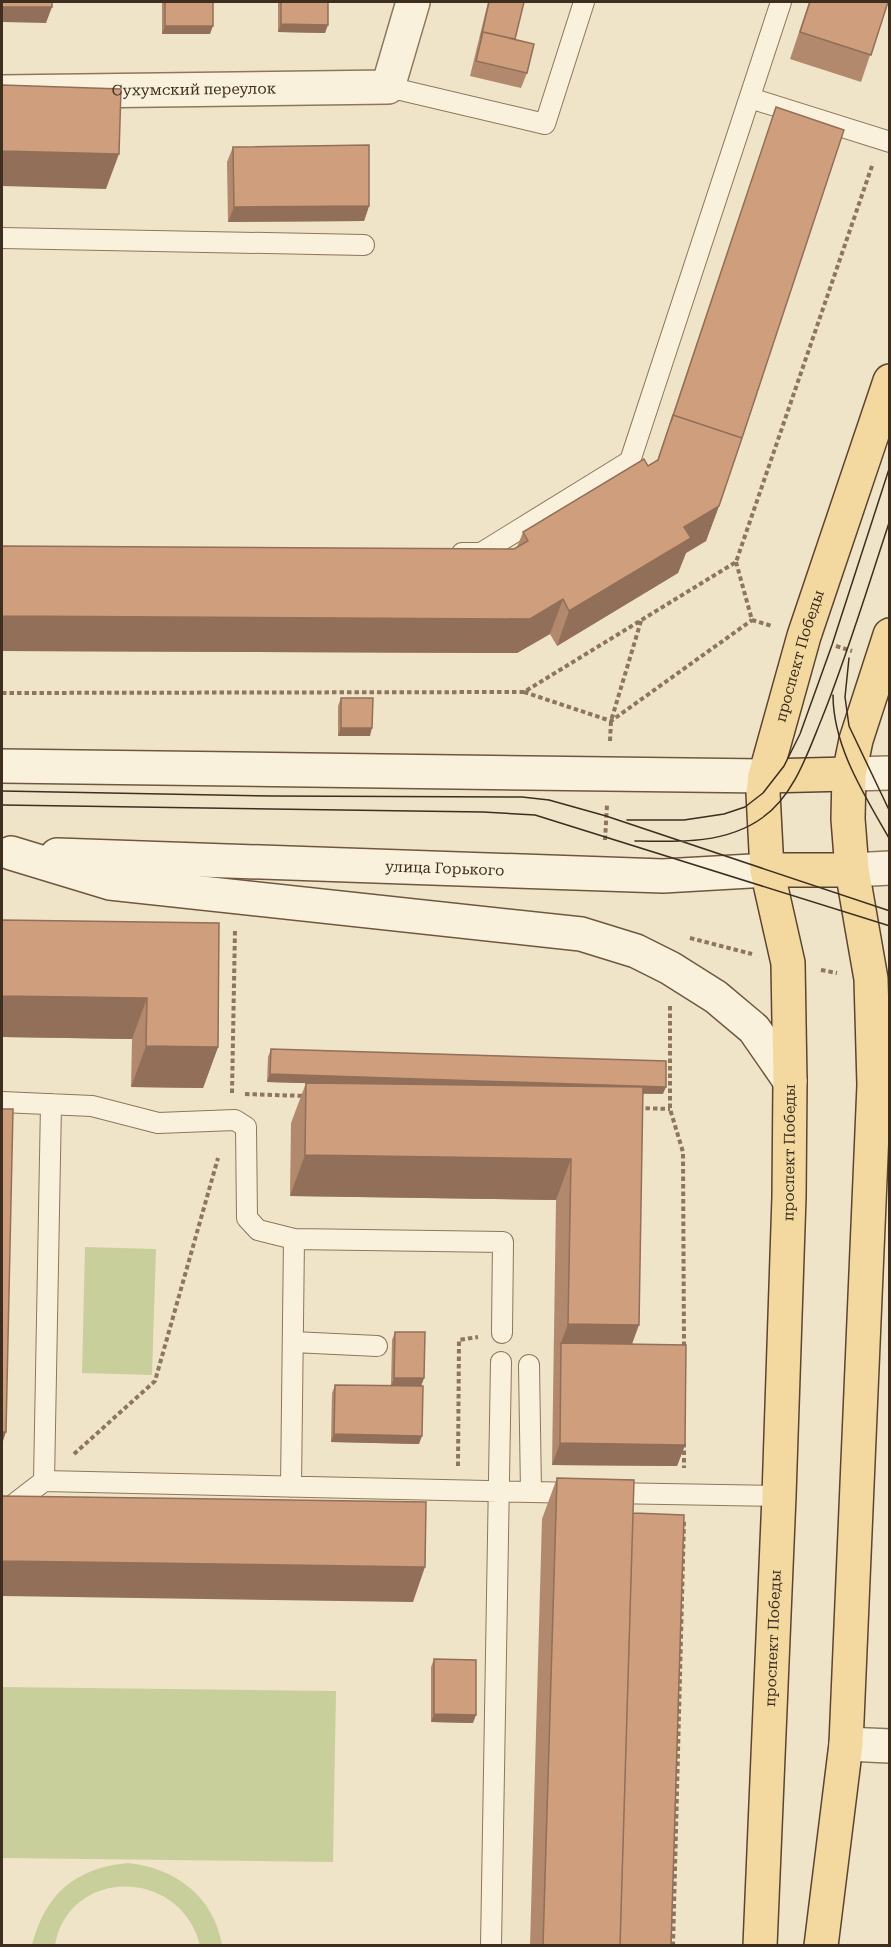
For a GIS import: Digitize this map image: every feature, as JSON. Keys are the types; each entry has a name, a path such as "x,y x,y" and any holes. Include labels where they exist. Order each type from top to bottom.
{"main road":[{"path":"388,87 413,2"},
{"name":"Сухумский переулок","path":"2,92 388,87"},
{"name":"проспект Победы","path":"760,1946 779,1496 789,1197 790,1081 788,963 767,870 763,793 765,776 804,636 890,381"},
{"path":"821,1946 846,1744 882,1085 871,980 852,870 848,819 849,774 856,740 890,635"},
{"path":"2,766 765,776 890,773"},
{"path":"6,853 110,883 581,934 636,951 670,968 716,997 754,1029 790,1081"},
{"name":"улица Горького","path":"6,853 663,876 767,870 890,868"},
{"path":"846,1744 890,1746"}],"lane":[{"path":"388,87 545,124 584,2"},
{"path":"445,553 481,553 630,461 781,2"},
{"path":"750,98 890,142"},
{"path":"2,238 364,245"},
{"path":"2,1102 92,1106 158,1123 235,1120 246,1127 247,1218 258,1230 294,1239 503,1242 502,1333"},
{"path":"44,1481 51,1104"},
{"path":"291,1486 294,1239"},
{"path":"293,1342 376,1346"},
{"path":"491,1946 501,1362"},
{"path":"529,1365 531,1492"},
{"path":"2,1508 9,1508 44,1481 779,1496"}],"path":[{"path":"524,692 611,722 752,620"},
{"path":"44,1481 155,1381 229,1120 232,1094 235,925"},
{"path":"670,968 670,1109 683,1152 684,1353"},
{"path":"244,1094 315,1096"},
{"path":"634,1107 670,1109"},
{"path":"457,1490 459,1340 502,1333"},
{"path":"673,1946 684,1436"}],"green space":[{"path":"85,1247 156,1249 152,1375 82,1373"},
{"path":"2,1687 336,1691 333,1862 2,1858"},
{"path":"128,1863 162,1871 177,1878 190,1888 211,1913 222,1945 200,1945 189,1919 171,1901 149,1890 125,1886 102,1890 81,1901 64,1919 55,1945 32,1945 45,1911 65,1887 92,1871"}],"building":[{"path":"2,2 52,2 52,7 2,7"},
{"path":"165,2 213,2 213,26 165,26"},
{"path":"281,2 328,2 328,25 281,24"},
{"path":"489,2 524,2 515,39 483,32 481,38"},
{"path":"810,2 888,2 871,55 800,32"},
{"path":"483,32 534,44 527,73 476,61"},
{"path":"2,85 121,89 119,154 2,151"},
{"path":"776,107 844,130 742,438 673,415"},
{"path":"369,145 369,206 234,207 233,147"},
{"path":"673,415 742,438 719,506 684,527 691,538 569,611 563,599 530,619 2,616 2,546 514,549 528,541 523,532 644,459 648,466 658,460"},
{"path":"341,698 373,698 372,728 341,728"},
{"path":"2,920 219,923 218,1047 146,1046 147,998 2,996"},
{"path":"271,1049 666,1061 666,1087 270,1074"},
{"path":"306,1083 643,1087 639,1325 568,1324 571,1159 305,1155"},
{"path":"2,1109 13,1109 6,1432 2,1432"},
{"path":"395,1332 425,1332 424,1378 394,1378"},
{"path":"561,1343 686,1345 685,1445 560,1443"},
{"path":"335,1385 423,1386 422,1436 334,1434"},
{"path":"557,1478 634,1480 620,1946 543,1946"},
{"path":"2,1496 426,1502 425,1567 2,1561"},
{"path":"633,1513 684,1515 671,1946 620,1946"},
{"path":"434,1659 476,1660 476,1715 434,1714"}],"tram line":[{"path":"627,820 684,820 724,814 745,807 763,793 784,766 800,734 832,645 890,466"},
{"path":"635,841 701,840 733,833 762,818 783,798 799,772 831,694 890,520"},
{"path":"849,658 845,697 849,726 890,812"},
{"path":"833,695 834,714 844,752 890,840"},
{"path":"2,791 273,796 522,797 549,800 606,816 890,911"},
{"path":"2,805 483,812 535,815 890,926"}]}
